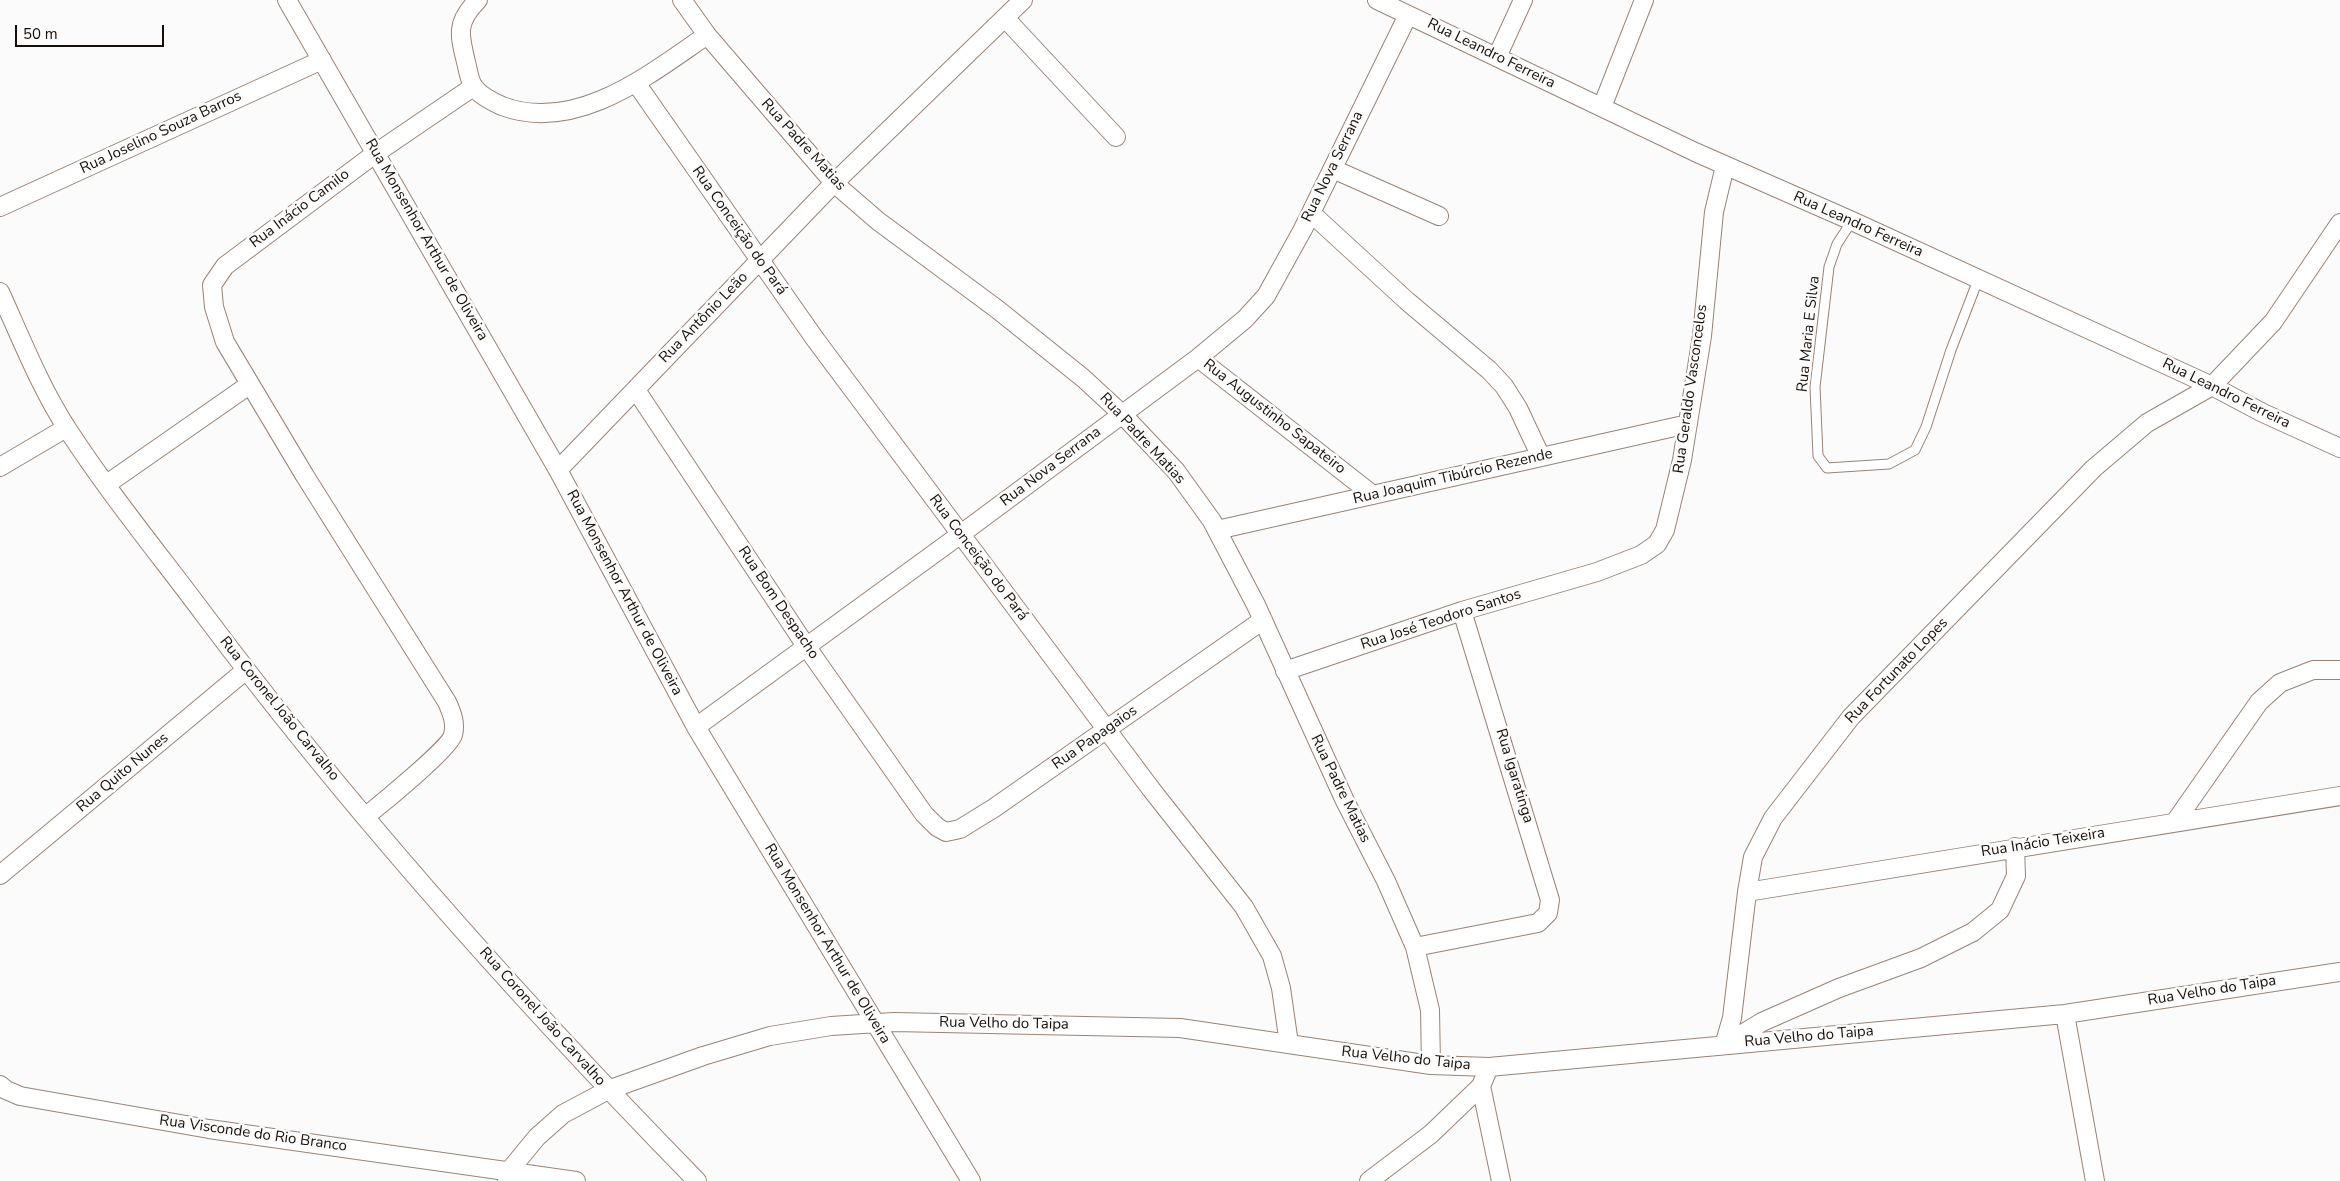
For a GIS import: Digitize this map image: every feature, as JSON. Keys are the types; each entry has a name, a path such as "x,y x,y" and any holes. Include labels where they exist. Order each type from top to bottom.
{"street":[{"name":"Rua Monsenhor Arthur de Oliveira","path":"287,0 558,470 696,726 971,1181"},
{"path":"478,0 466,12 459,34 473,87 491,102 514,110 548,113 581,107 636,83 707,35"},
{"name":"Rua Padre Matias","path":"682,0 707,35 834,183 878,221 997,309 1083,378 1122,414 1176,471 1217,530 1263,620 1285,671 1345,800 1386,881 1415,947 1430,1010 1431,1065"},
{"name":"Rua Antônio Leão","path":"558,470 834,183 1024,0"},
{"name":"Rua Leandro Ferreira","path":"1377,0 1725,166 1852,221 2212,386 2263,413 2340,448"},
{"path":"1497,57 1523,0"},
{"path":"1602,107 1644,0"},
{"name":"Rua Nova Serrana","path":"696,726 961,534 1198,358 1245,319 1266,296 1311,213 1408,15"},
{"path":"1005,18 1116,137"},
{"name":"Rua Joselino Souza Barros","path":"0,207 322,60"},
{"name":"Rua Conceição do Pará","path":"636,83 815,339 1106,730 1248,915 1272,956 1281,988 1289,1044"},
{"name":"Rua Inácio Camilo","path":"249,385 225,342 214,307 212,285 224,266 376,153 473,87"},
{"name":"Rua Geraldo Vasconcelos","path":"1597,572 1641,554 1657,544 1665,530 1673,502 1688,424 1702,336 1714,212 1725,166"},
{"path":"1332,169 1439,216"},
{"path":"1311,213 1407,301 1489,370 1504,386 1518,408 1541,457"},
{"name":"Rua Fortunato Lopes","path":"1724,1045 1732,1018 1753,857 1773,818 1851,717 2094,468 2147,423 2212,386 2273,322 2340,223"},
{"name":"Rua Coronel João Carvalho","path":"0,292 31,362 66,428 246,670 417,879 608,1090 697,1181"},
{"name":"Rua Augustinho Sapateiro","path":"1198,358 1373,495"},
{"path":"107,484 249,385 447,702 454,721 453,737 430,762 365,817"},
{"name":"Rua Bom Despacho","path":"636,390 806,646 924,814"},
{"name":"Rua Joaquim Tibúrcio Rezende","path":"1217,530 1688,424"},
{"path":"0,467 66,428"},
{"name":"Rua José Teodoro Santos","path":"1285,671 1462,611 1597,572"},
{"name":"Rua Igaratinga","path":"1415,947 1521,928 1538,923 1548,913 1550,900 1462,611"},
{"name":"Rua Papagaios","path":"924,814 937,827 946,832 960,829 994,808 1263,620"},
{"name":"Rua Quito Nunes","path":"0,876 246,670"},
{"path":"2175,822 2260,702 2280,683 2313,670 2340,670"},
{"name":"Rua Inácio Teixeira","path":"1747,892 2340,796"},
{"path":"1724,1045 1762,1022 1839,988 1921,958 1973,932 2000,910 2016,876 2015,848"},
{"name":"Rua Velho do Taipa","path":"508,1176 538,1138 563,1114 608,1090 703,1056 770,1036 831,1026 875,1023 1035,1024 1180,1028 1431,1065 1489,1067 2065,1014 2340,972"},
{"path":"2065,1014 2094,1181"},
{"path":"1369,1181 1431,1134 1481,1086 1489,1067"},
{"name":"Rua Visconde do Rio Branco","path":"0,1085 20,1096 209,1129 508,1176 576,1181"},
{"path":"1481,1086 1501,1181"}],"lane":[{"name":"Rua Maria E Silva","path":"1852,221 1837,244 1829,267 1815,387 1818,456 1827,468 1889,464 1915,450 1926,427 1951,350 1978,280"}]}
